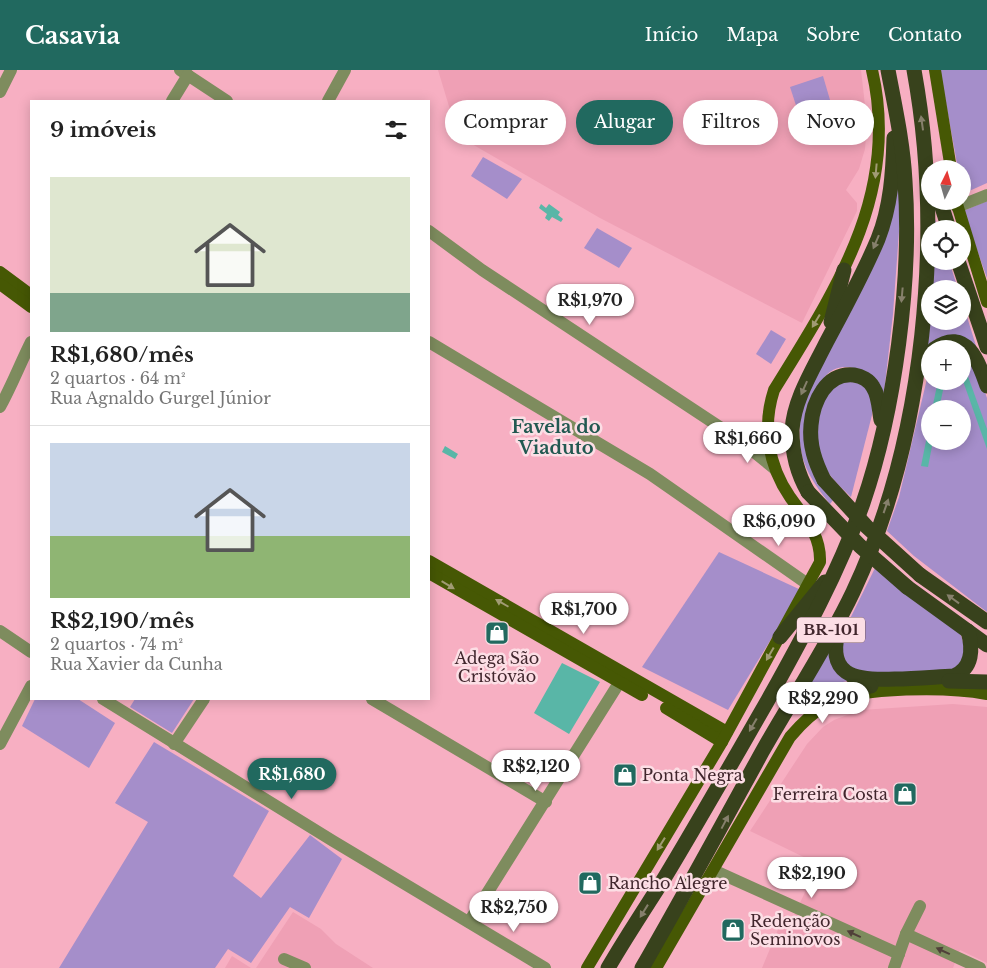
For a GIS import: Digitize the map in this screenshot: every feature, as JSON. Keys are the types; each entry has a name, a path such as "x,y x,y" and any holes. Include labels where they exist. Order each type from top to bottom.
{"highway":[{"name":"BR-101","path":"608,968 666,876 816,612 863,503 882,432 893,380 899,332 905,248 906,183 888,70"},
{"name":"BR-101","path":"914,70 927,160"},
{"path":"895,107 891,188 884,221 878,239 800,397 792,429 796,466 808,492 860,546 907,587 987,645"},
{"name":"BR-101","path":"642,968 708,867 853,592 874,539 898,469 916,378 925,286 927,210"},
{"path":"825,346 844,270"},
{"path":"961,270 987,347"},
{"path":"971,351 978,360 987,386"},
{"path":"916,378 921,369"},
{"path":"882,432 878,400 872,386 867,381 857,376 846,375 827,385 817,401 811,425 814,460 824,480 867,527 920,575 987,622"},
{"path":"780,638 832,574"},
{"path":"853,592 837,635 836,653 838,663 853,677 876,680 954,676 961,673 970,660 971,642 968,631"},
{"path":"842,700 852,688 909,683 987,682"},
{"path":"687,913 708,867"}],"main road":[{"path":"587,968 724,737 820,562 818,540 811,526 780,481 775,469 767,428 768,411 774,390 844,270 862,227 876,175 877,129 872,70"},
{"path":"935,70 950,160"},
{"path":"958,210 987,302"},
{"path":"0,272 30,294"},
{"path":"0,284 30,306"},
{"path":"430,563 724,737"},
{"path":"430,574 622,678"},
{"path":"708,867 790,736 813,714 842,700 883,692 951,691 987,694"},
{"path":"656,968 687,913"}],"street":[{"path":"0,92 11,70"},
{"path":"329,100 345,70"},
{"path":"172,100 184,73 225,100"},
{"path":"971,200 987,195"},
{"path":"430,232 482,270 738,439 775,469"},
{"path":"430,343 650,474 809,585"},
{"path":"0,407 19,372 19,366 30,344"},
{"path":"19,372 25,372 30,363"},
{"path":"738,439 767,428"},
{"path":"0,631 30,651"},
{"path":"469,922 622,678"},
{"path":"0,744 30,688"},
{"path":"105,700 174,744 545,968"},
{"path":"174,744 203,700"},
{"path":"374,700 546,802"},
{"path":"708,867 899,954"},
{"path":"894,968 906,934 920,906"},
{"path":"906,934 980,968"},
{"path":"284,959 306,968"}],"shaded area":[{"path":"438,70 861,70 864,100 788,100 788,145 865,145 859,169 846,190 857,203 857,211 802,323 600,218 474,145 566,145 566,100 447,100"},
{"path":"940,70 987,70 987,183 971,190 971,160 956,160"},
{"path":"823,76 830,100 794,100 790,87"},
{"path":"483,157 522,179 507,199 471,176"},
{"path":"903,177 893,314 884,393 877,391 878,382 872,377 858,369 843,367 829,373 823,379 806,415 834,499 830,504 813,481 803,459 800,436 802,408"},
{"path":"987,201 987,278 971,233 971,220 966,220 963,211 971,210 971,208"},
{"path":"541,204 546,208 549,204 560,212 558,215 563,219 561,222 552,217 549,221 545,218 547,214 539,208"},
{"path":"931,210 932,210 935,220 930,220"},
{"path":"597,228 632,248 619,268 584,248"},
{"path":"928,270 952,270 955,280 927,280"},
{"path":"771,330 786,339 771,364 756,354"},
{"path":"925,330 971,330 977,349 971,344 971,340 966,339 924,340"},
{"path":"972,353 987,398 987,612 914,556 887,531 899,497 921,404 921,450 971,450 971,400 922,400 924,390 971,390"},
{"path":"850,379 866,386 872,399 872,415 851,497 833,479 822,463 817,433 819,412 824,396 829,390"},
{"path":"971,385 987,429 987,449 971,400 966,390 971,390"},
{"path":"936,390 943,390 941,400 934,400"},
{"path":"445,446 458,454 455,459 442,452"},
{"path":"924,450 931,450 928,467 921,466"},
{"path":"719,552 801,590 728,710 642,667"},
{"path":"875,568 960,633 964,645 964,656 955,668 949,672 863,676 848,669 839,641"},
{"path":"831,644 851,680 818,692 797,706 791,713"},
{"path":"562,663 600,682 569,734 534,713"},
{"path":"35,700 80,700 115,723 89,768 22,726"},
{"path":"134,700 193,700 172,733 130,707"},
{"path":"953,704 987,707 987,963 960,950 953,968 762,968 784,915 793,918 818,864 750,831 807,744 823,727 834,720 861,710"},
{"path":"154,742 269,811 233,876 261,898 310,835 342,859 309,918 290,907 251,963 228,949 215,968 59,968 148,822 115,803"},
{"path":"293,912 321,929 336,944 373,968 256,968"},
{"path":"232,956 251,968 225,968"}],"place":[{"name":"Adega São Cristóvão","path":"497,633"},
{"name":"Ponta Negra","path":"625,775"},
{"name":"Ferreira Costa","path":"905,794"},
{"name":"Rancho Alegre","path":"590,883"},
{"name":"Redenção Seminovos","path":"733,930"}],"district":[{"name":"Favela do Viaduto","path":"556,437"}]}
